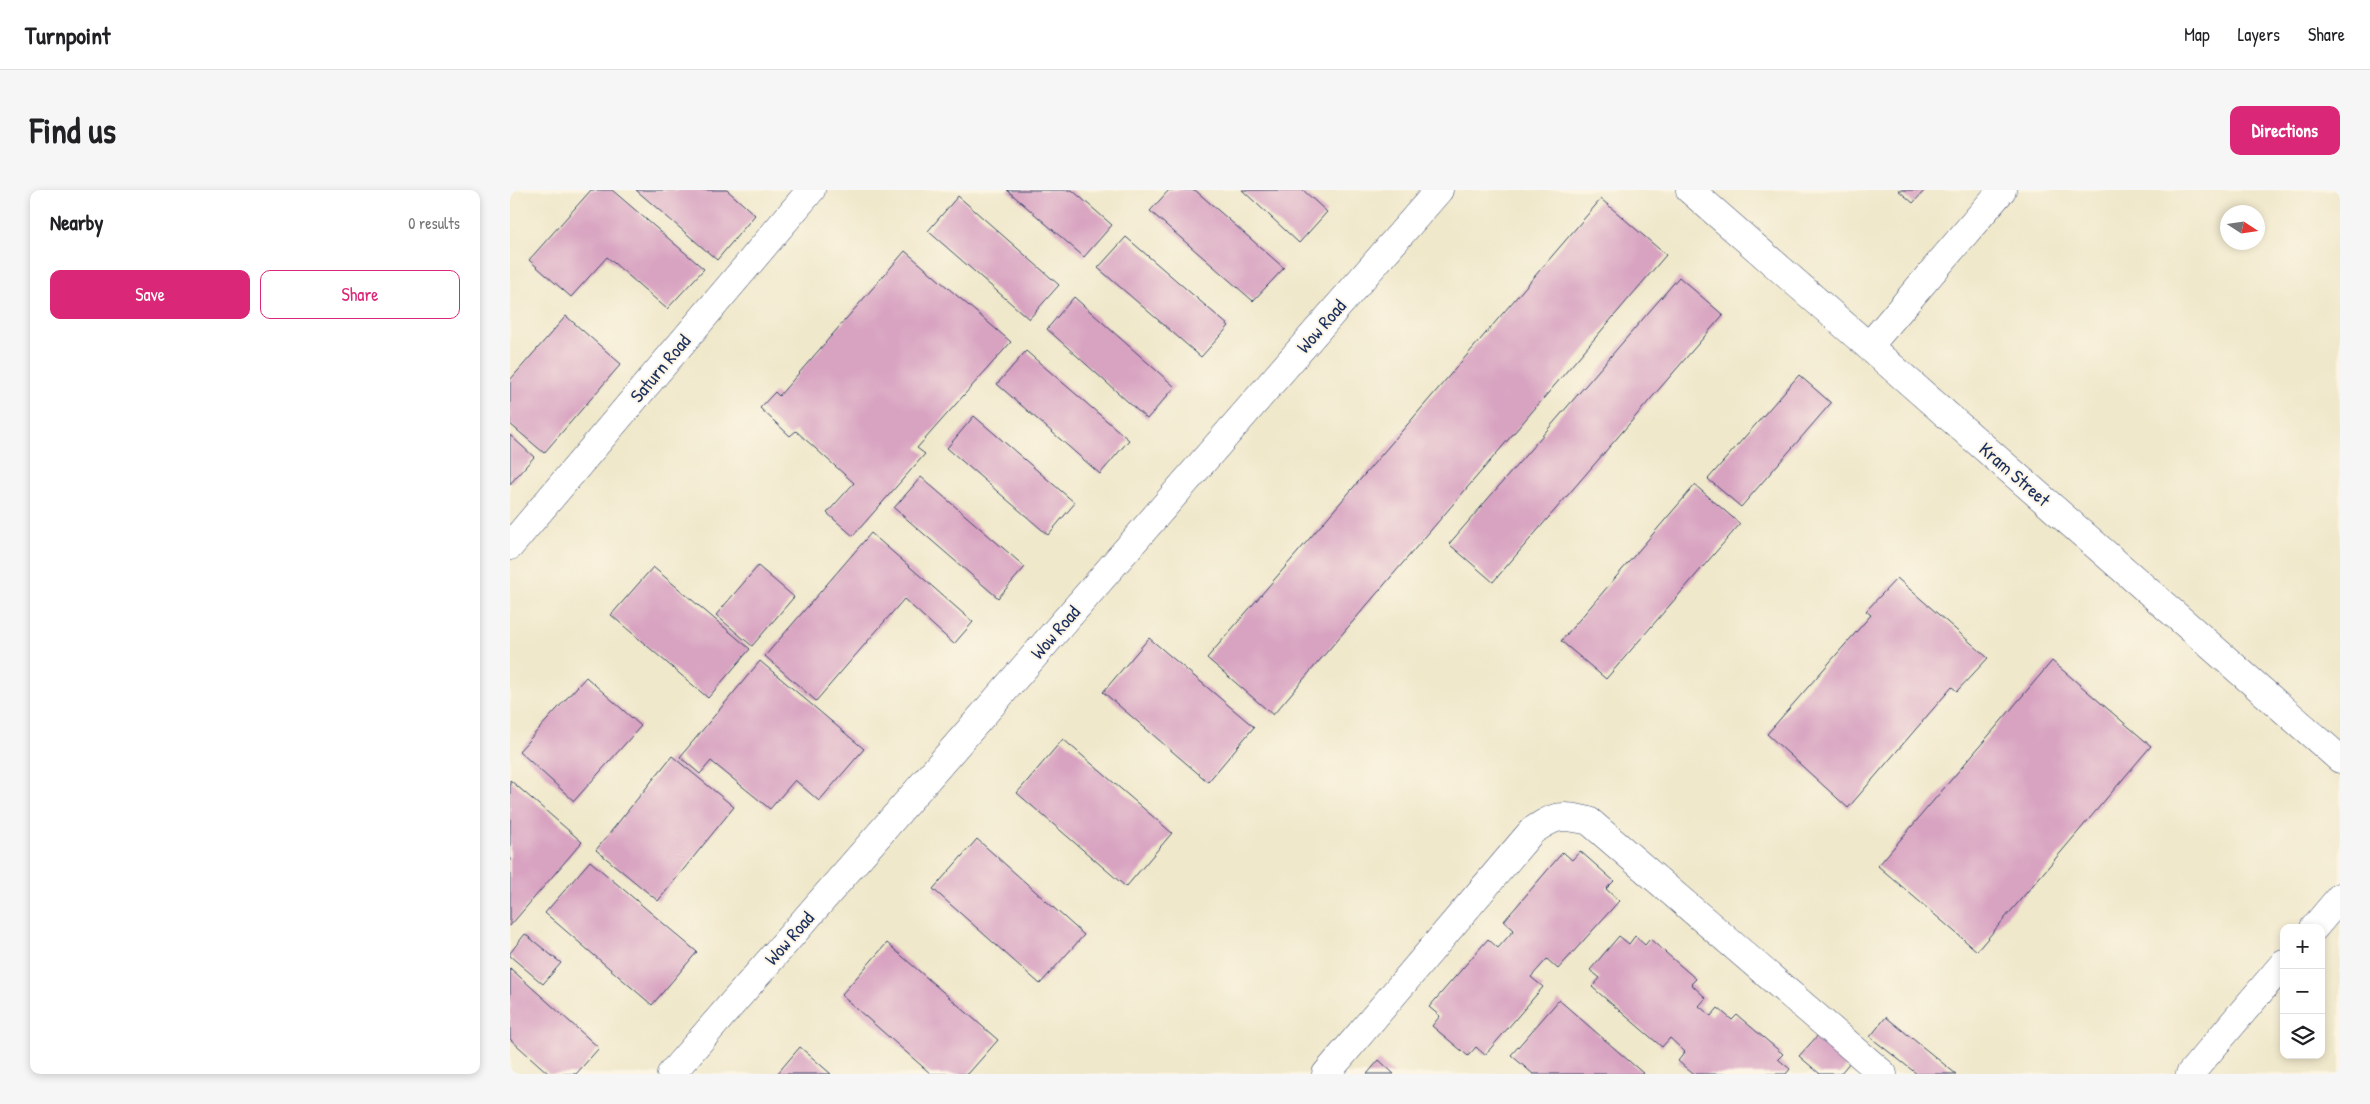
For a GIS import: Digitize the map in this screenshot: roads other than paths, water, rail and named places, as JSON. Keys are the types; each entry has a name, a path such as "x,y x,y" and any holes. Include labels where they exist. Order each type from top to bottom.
{"street":[{"name":"Saturn Road","path":"510,546 811,190"},
{"name":"Wow Road","path":"671,1074 1439,190"},
{"name":"Kram Street","path":"1690,190 2340,759"},
{"path":"1869,346 2002,190"},
{"path":"1326,1074 1532,831 1552,817 1575,817 1590,821 1883,1074"},
{"path":"2317,924 2340,897"},
{"path":"2190,1074 2280,968"}]}
